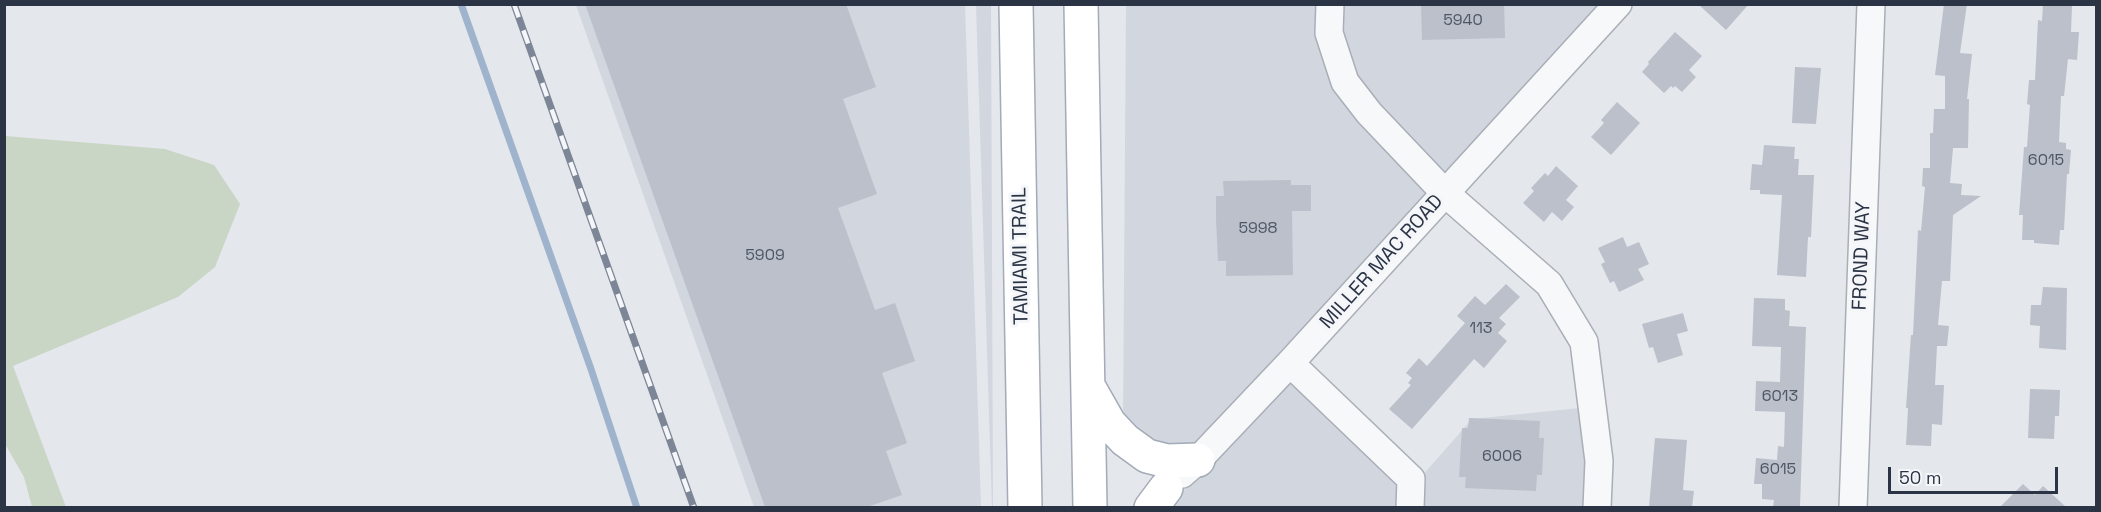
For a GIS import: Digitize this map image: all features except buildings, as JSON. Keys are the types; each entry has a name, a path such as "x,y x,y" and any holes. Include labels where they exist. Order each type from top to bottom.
{"main road":[{"name":"TAMIAMI TRAIL","path":"1016,4 1025,507"},
{"path":"1082,4 1090,507"},
{"path":"1088,386 1109,423 1125,440 1147,456 1167,461 1198,460"}],"street":[{"path":"1330,4 1329,33 1345,82 1369,113 1445,193 1549,284 1584,342 1599,461 1597,507"},
{"name":"MILLER MAC ROAD","path":"1135,507 1159,498 1198,460 1290,363 1618,4"},
{"name":"FROND WAY","path":"1853,507 1871,4"},
{"path":"1290,363 1411,478 1410,507"}],"shaded area":[{"path":"576,5 965,5 981,507 754,507"},
{"path":"976,5 991,5 993,508 992,507"},
{"path":"1126,5 1318,5 1318,35 1428,192 1192,448 1151,445 1123,421"},
{"path":"1342,5 1600,5 1444,175 1378,106 1357,78 1342,33"},
{"path":"1291,381 1399,483 1398,507 1168,508 1176,497 1204,473 1212,472 1212,466"},
{"path":"1580,408 1586,460 1584,507 1423,507 1422,476 1472,419"}],"green space":[{"path":"5,136 165,149 214,165 240,204 215,267 178,297 13,366 66,507 32,507 24,477 5,444"}],"waterway":[{"path":"461,4 591,369 637,508"}],"railway":[{"path":"514,4 694,508"}]}
